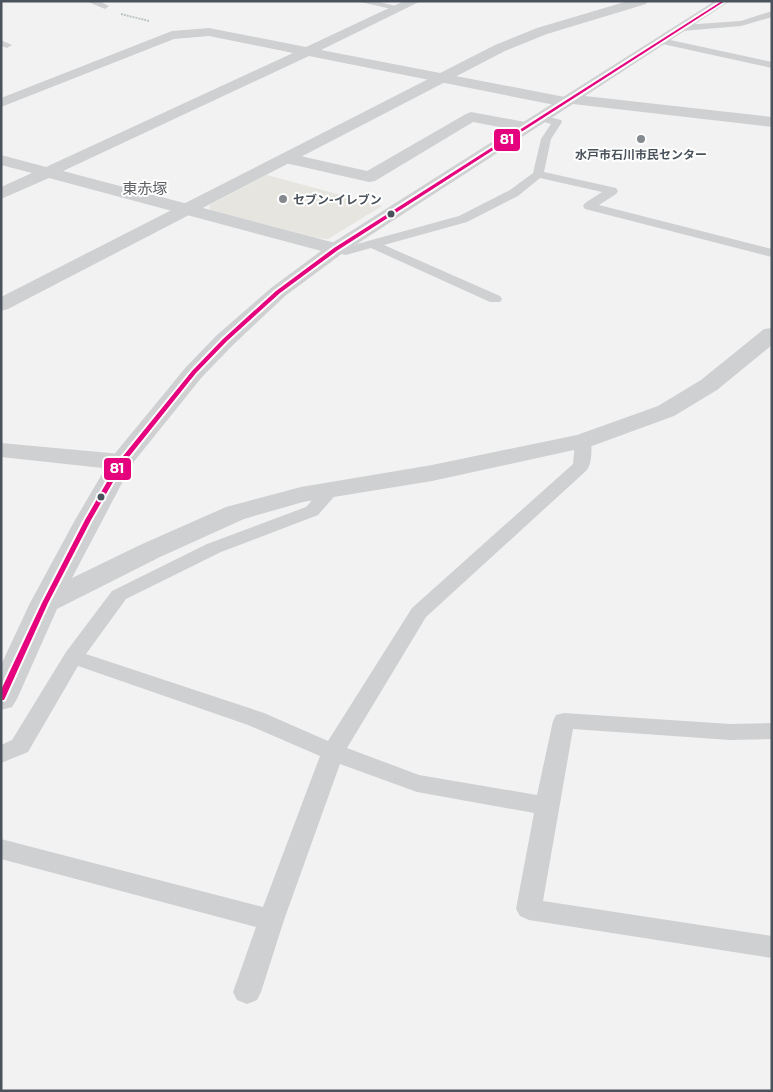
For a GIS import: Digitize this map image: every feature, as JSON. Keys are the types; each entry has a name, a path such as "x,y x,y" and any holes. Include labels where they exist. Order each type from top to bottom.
{"street":[{"path":"1,194 415,1"},
{"path":"1,699 97,503 122,462 188,379 225,340 285,286 336,249 724,1"},
{"path":"1,305 500,48 542,31 635,2"},
{"path":"1,103 172,35 209,32 568,101 771,120"},
{"path":"287,158 368,177 471,117 533,122"},
{"path":"1,160 336,249"},
{"path":"46,604 150,551 235,513 301,494 432,473 583,441 666,411 709,385 772,334"},
{"path":"1,450 122,462"}],"lane":[{"path":"90,1 105,6"},
{"path":"360,1 400,8"},
{"path":"682,28 717,26 769,17"},
{"path":"661,41 772,65"},
{"path":"336,249 346,252 463,219 514,193 538,174 546,139 558,122 533,122"},
{"path":"538,174 612,191 589,206 772,253"},
{"path":"372,244 495,299"},
{"path":"247,992 271,920 333,752 419,613 581,466 583,441"},
{"path":"1,755 20,746 73,657 119,595 214,548 312,511 331,490"},
{"path":"73,657 256,719 333,752 417,783 546,806"},
{"path":"771,733 564,721 546,806 529,909 772,947"},
{"path":"1,849 271,920"}],"path":[{"path":"125,15 144,20"}],"shaded area":[{"path":"267,175 382,206 328,239 210,210 209,205"}],"transit line":[{"name":"81","path":"1,698 45,603 88,520 121,462 194,372 225,340 278,292 336,249 724,1"}],"place":[{"name":"水戸市石川市民センター","path":"641,139"},
{"name":"セブン-イレブン","path":"283,199"}],"district":[{"name":"東赤塚","path":"145,188"}]}
